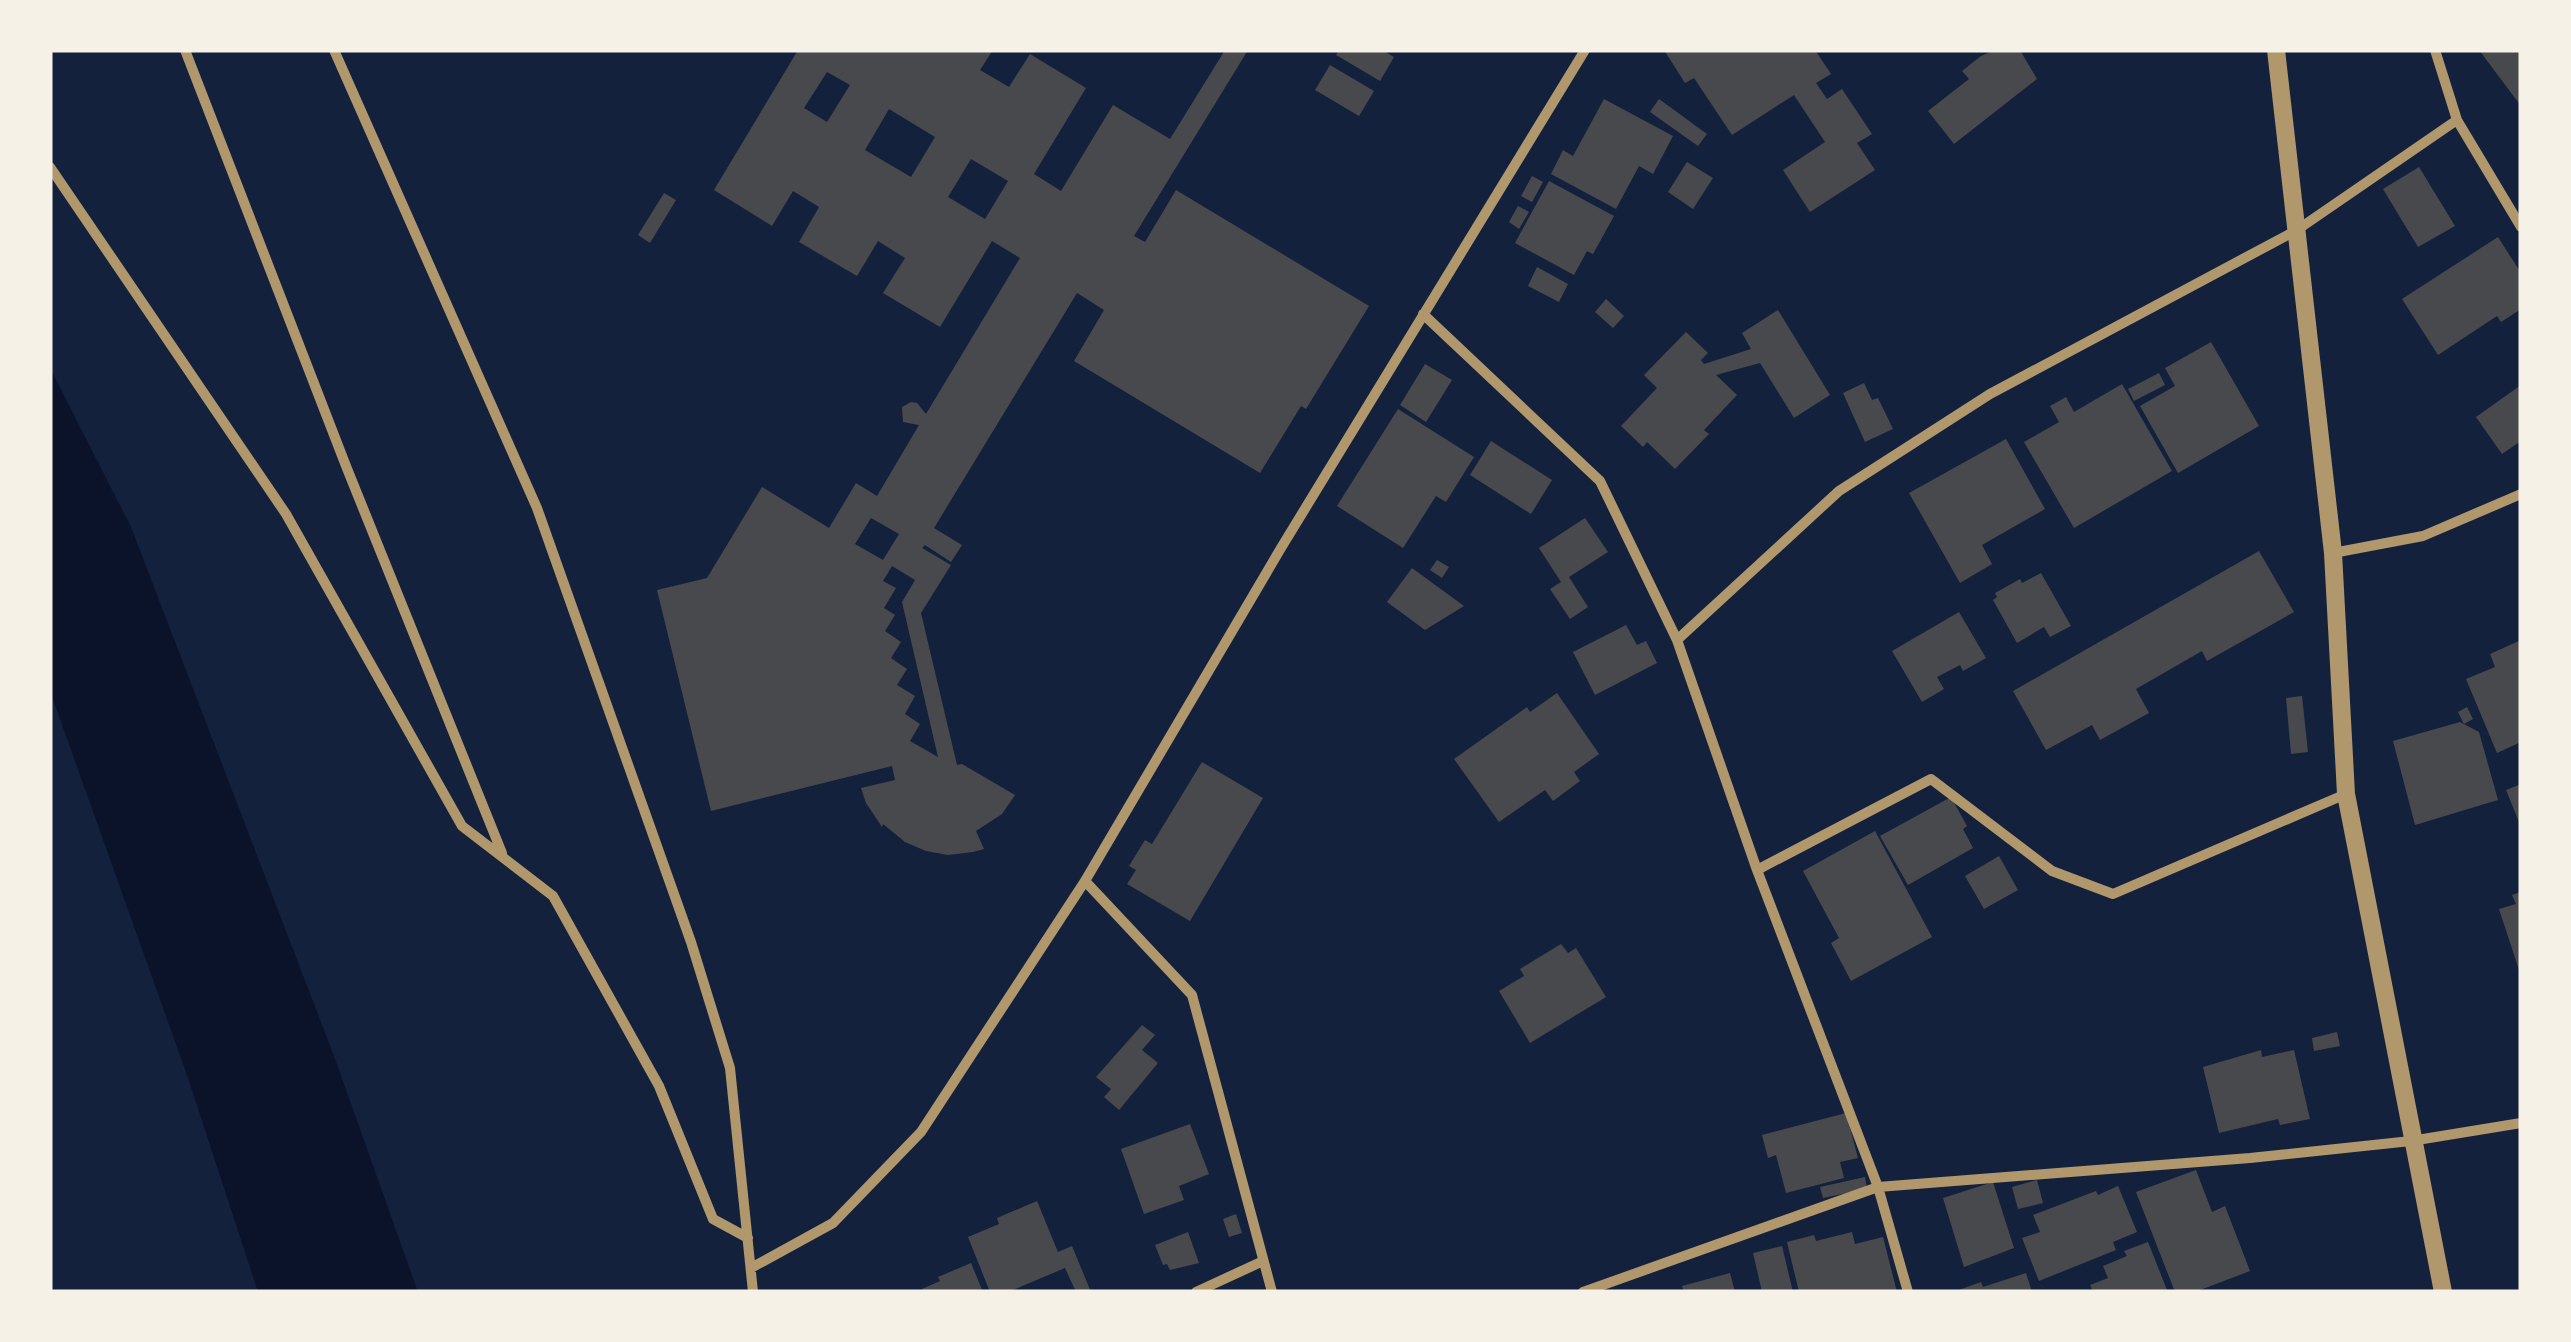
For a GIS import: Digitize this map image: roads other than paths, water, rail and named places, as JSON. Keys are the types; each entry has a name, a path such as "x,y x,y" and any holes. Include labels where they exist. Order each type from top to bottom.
{"street":[{"path":"185,50 502,854"},
{"path":"751,1268 833,1222 921,1132 1086,881 1280,548 1585,50"},
{"path":"2276,50 2333,554 2346,794 2443,1292"},
{"path":"2434,50 2457,120 2521,227"},
{"path":"337,51 537,508 691,942 730,1068 753,1292"},
{"path":"1677,640 1838,491 1990,394 2296,230 2457,120"},
{"path":"50,167 286,514 462,826 554,896 659,1086 713,1218 748,1238"},
{"path":"1423,314 1600,481 1677,640 1756,870 1878,1187 1908,1292"},
{"path":"2333,554 2423,536 2521,494"},
{"path":"1756,870 1930,779 2052,871 2113,894 2346,794"},
{"path":"1086,881 1192,995 1272,1292"},
{"path":"1583,1292 1878,1187 2250,1158 2412,1141 2521,1123"},
{"path":"1196,1292 1261,1262"}],"water":[{"path":"50,368 131,527 334,1056 418,1292 258,1292 188,1078 50,691"}]}
